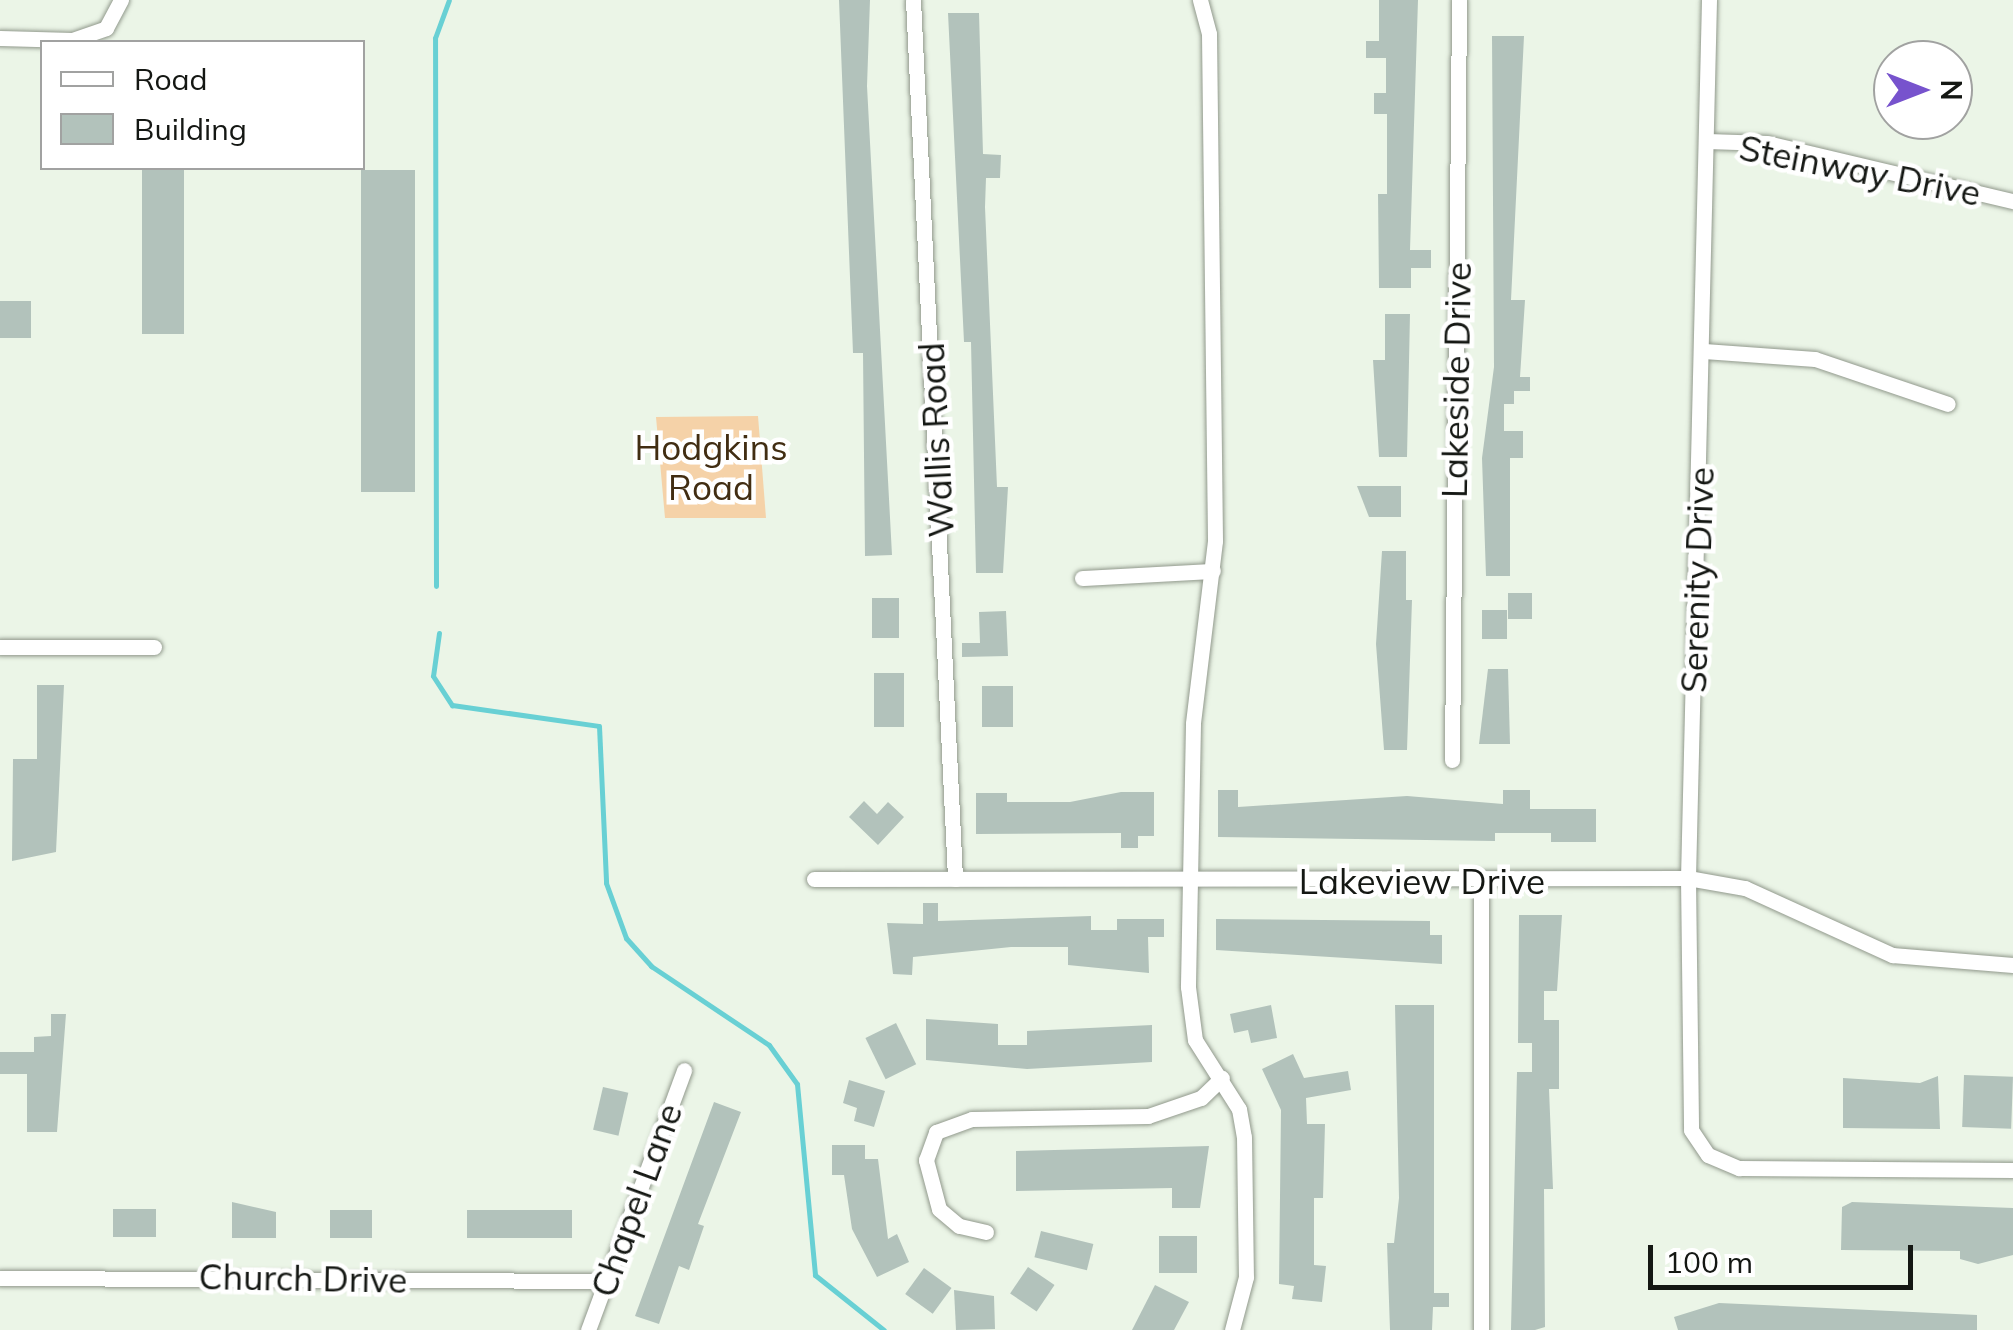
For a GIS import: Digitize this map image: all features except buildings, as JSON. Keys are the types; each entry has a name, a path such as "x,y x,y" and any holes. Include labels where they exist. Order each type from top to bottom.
{"street":[{"path":"0,38 72,40 106,28 121,0"},
{"name":"Wallis Road","path":"913,0 955,880"},
{"path":"1200,0 1209,34 1213,570 1193,724 1191,1014 1206,1064 1222,1078 1239,1109 1247,1191 1246,1277 1232,1330"},
{"name":"Lakeside Drive","path":"1452,760 1460,0"},
{"name":"Serenity Drive","path":"1709,0 1704,351 1688,878 1691,1130 1708,1156 1757,1169 2013,1170"},
{"name":"Steinway Drive","path":"1707,142 1767,143 2013,201"},
{"path":"1704,351 1815,359 1948,404"},
{"path":"1082,578 1213,570"},
{"path":"0,647 154,647"},
{"name":"Lakeview Drive","path":"814,880 1481,882 1688,878 1745,888 1892,955 2013,965"},
{"path":"1480,1330 1481,882"},
{"name":"Chapel Lane","path":"588,1330 684,1070"},
{"path":"986,1232 960,1226 929,1190 926,1160 944,1126 1148,1116 1201,1098 1222,1078"},
{"name":"Church Drive","path":"0,1278 606,1281"}],"green space":[{"name":"Hodgkins Road","path":"758,416 766,518 665,518 656,417"}],"waterway":[{"path":"436,586 435,38 449,0"},
{"path":"439,633 433,676 452,705 599,726 606,883 626,938 651,966 769,1045 797,1084 815,1275 884,1330"}]}
